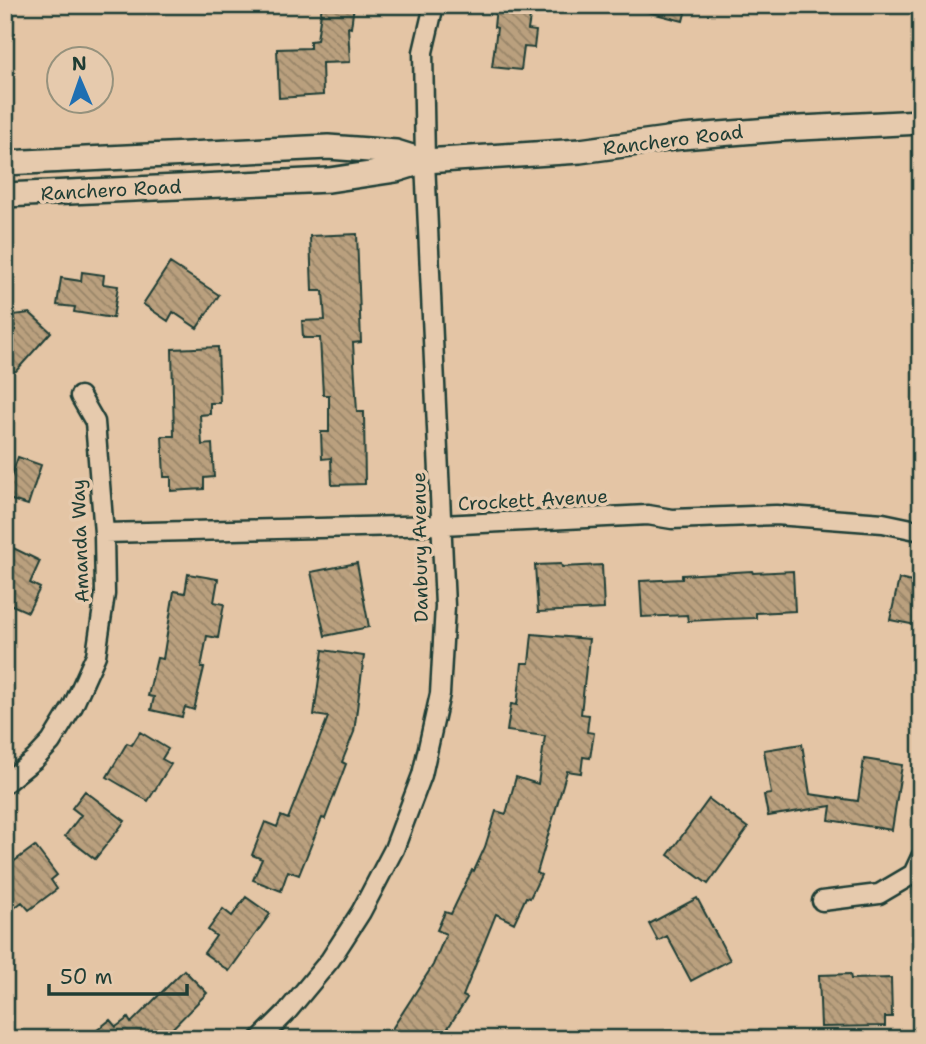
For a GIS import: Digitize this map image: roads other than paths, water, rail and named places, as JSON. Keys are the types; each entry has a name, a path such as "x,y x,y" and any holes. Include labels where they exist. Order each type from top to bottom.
{"main road":[{"name":"Ranchero Road","path":"5,195 329,180 396,170 425,162 580,151 682,137 756,131 921,122"},
{"name":"Ranchero Road","path":"5,163 327,147 396,152 425,162"}],"street":[{"name":"Danbury Avenue","path":"260,1039 286,1013 330,960 394,849 422,775 440,694 445,606 425,162 424,52 434,5"},
{"name":"Amanda Way","path":"5,783 51,742 73,706 96,655 105,594 104,533 95,422 80,396"},
{"name":"Crockett Avenue","path":"104,533 442,525 648,515 672,519 776,515 883,523 921,531"},
{"path":"822,901 879,894 913,874 921,857"}]}
